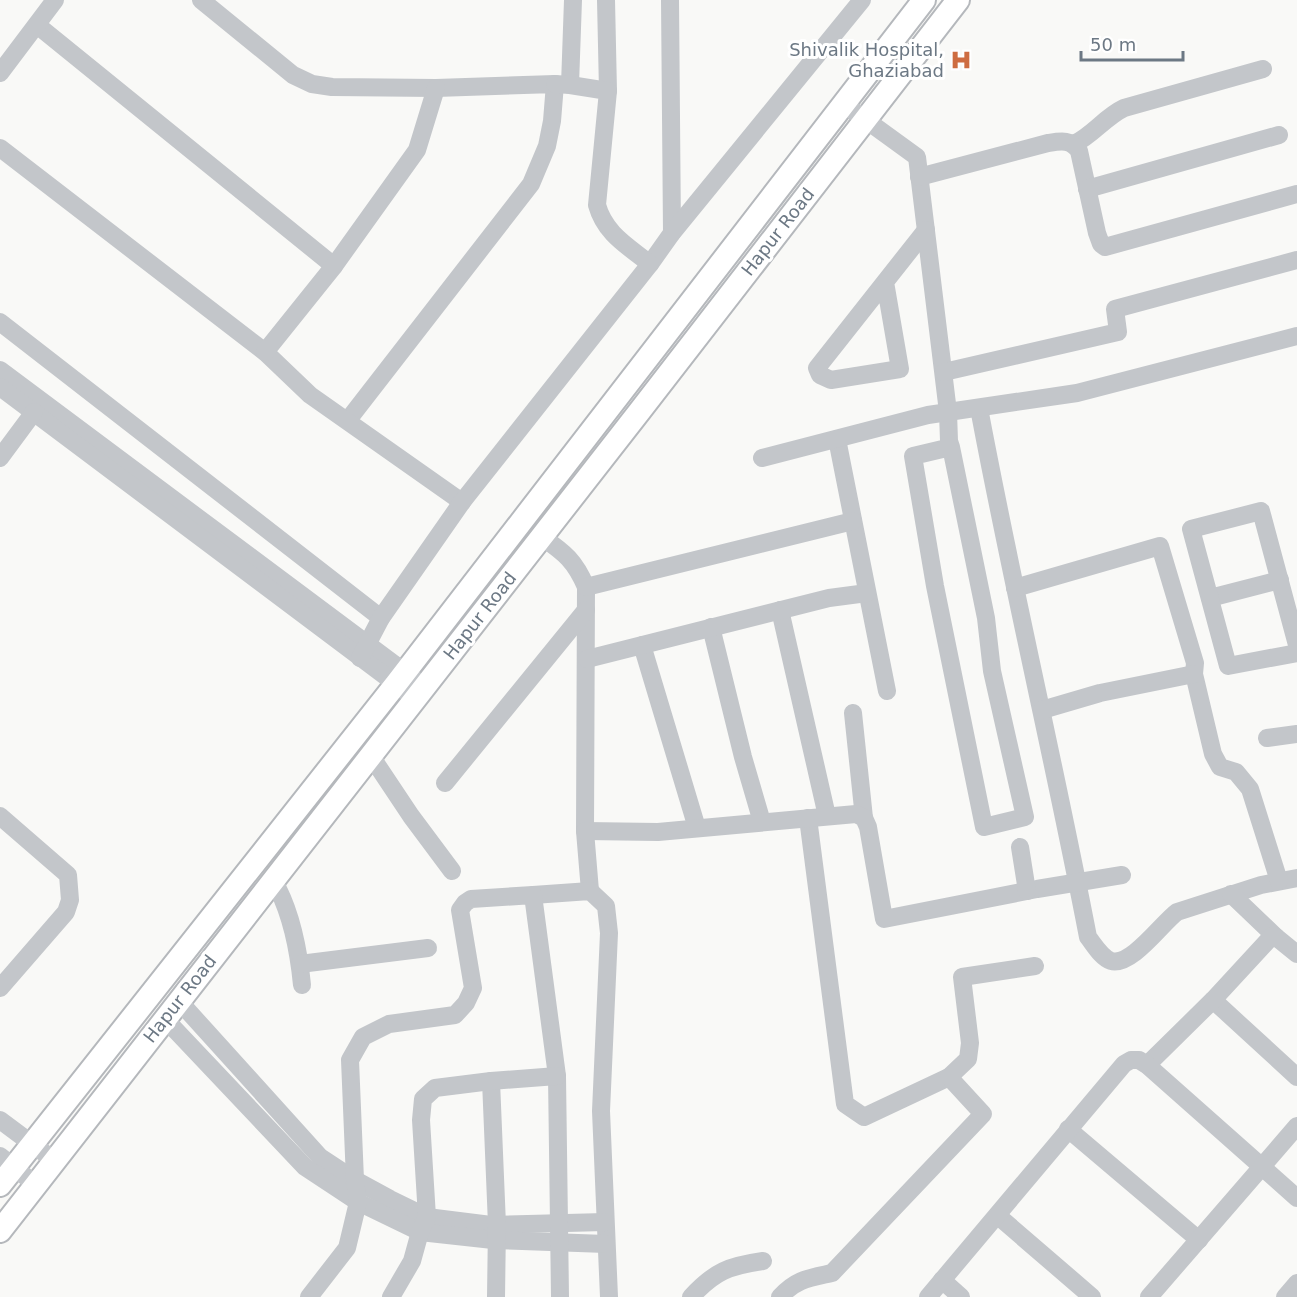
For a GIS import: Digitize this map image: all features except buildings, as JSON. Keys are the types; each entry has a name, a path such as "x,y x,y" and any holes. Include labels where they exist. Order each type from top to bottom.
{"main road":[{"name":"Hapur Road","path":"0,1185 7,1162 34,1144 400,678 924,0"},
{"name":"Hapur Road","path":"0,1231 958,0"}],"street":[{"path":"0,73 55,0"},
{"path":"201,0 293,75 312,84 436,88 563,85 608,91"},
{"path":"348,420 531,184 547,146 563,85 573,0"},
{"path":"606,0 608,91 597,206 602,221 616,236 650,264"},
{"path":"670,0 672,233"},
{"path":"363,651 381,618 462,502 672,233 862,0"},
{"path":"37,25 334,266"},
{"path":"919,177 1048,143 1064,141 1074,144 1083,140 1111,114 1124,108 1263,69"},
{"path":"265,352 334,266 417,150 436,88"},
{"path":"844,104 917,157 944,372 949,441 951,447 986,618 992,671 1025,817 984,827 935,586 913,456 951,447"},
{"path":"1087,189 1279,135"},
{"path":"1074,144 1079,152 1097,233 1101,244 1105,247 1297,194"},
{"path":"0,148 265,352 310,395 333,413 348,420 462,502"},
{"path":"885,282 900,369 831,380 820,375 817,368 926,230"},
{"path":"944,372 1118,332 1115,309 1297,260"},
{"path":"0,322 381,618"},
{"path":"762,458 928,415 1077,393 1297,336"},
{"path":"0,370 363,651"},
{"path":"2,393 34,412 420,693"},
{"path":"979,408 1088,937 1100,953 1113,962 1126,959 1138,951 1168,919 1178,912 1231,894 1297,878"},
{"path":"0,458 34,412"},
{"path":"837,439 887,691"},
{"path":"1297,645 1261,511 1191,529 1228,666 1297,653"},
{"path":"586,587 853,521"},
{"path":"542,537 565,552 573,561 586,587 585,831 590,891 606,906 609,933 601,1112 609,1297"},
{"path":"1015,588 1160,546 1194,663 1194,674 1213,754 1220,766 1236,772 1250,789 1279,881"},
{"path":"1210,598 1280,580"},
{"path":"587,659 829,598 867,593"},
{"path":"445,783 586,610"},
{"path":"780,610 827,816"},
{"path":"711,627 762,822"},
{"path":"642,645 696,828"},
{"path":"1042,710 1100,693 1194,674"},
{"path":"853,713 864,818 868,827 884,920 1027,891 1122,875"},
{"path":"1267,738 1297,734"},
{"path":"370,756 452,871"},
{"path":"585,831 658,832 856,814 864,818"},
{"path":"0,816 68,875 70,886 70,900 66,912 1,985"},
{"path":"808,818 845,1104 864,1117 949,1077 968,1059 970,1043 962,977 1035,966"},
{"path":"1020,846 1027,891"},
{"path":"268,886 278,890 283,900 300,964 302,985"},
{"path":"309,1297 347,1248 358,1202 350,1060 363,1037 389,1024 455,1015 466,1004 473,988 460,909 471,899 590,891"},
{"path":"533,894 557,1076 560,1297"},
{"path":"1231,894 1297,954"},
{"path":"1147,1065 1213,1000 1272,936 1276,937"},
{"path":"300,964 428,948"},
{"path":"1213,1000 1297,1077"},
{"path":"179,1001 320,1157 423,1225"},
{"path":"165,1019 304,1167 358,1202 423,1225 496,1232 560,1243 606,1244"},
{"path":"928,1297 998,1216 1068,1129 1124,1064 1131,1060 1139,1060 1147,1065 1297,1198"},
{"path":"391,1297 412,1261 423,1225 421,1120 423,1099 435,1088 557,1076"},
{"path":"232,1091 247,1077"},
{"path":"780,1297 791,1284 832,1273 982,1114 949,1077"},
{"path":"491,1081 496,1297"},
{"path":"0,1120 55,1161"},
{"path":"1149,1297 1297,1126"},
{"path":"1068,1129 1199,1240"},
{"path":"7,1162 36,1185"},
{"path":"998,1216 1092,1297"},
{"path":"496,1232 559,1224 605,1222"},
{"path":"691,1297 717,1273 763,1261"},
{"path":"942,1280 961,1297"},
{"path":"1285,1297 1297,1283"}],"place":[{"name":"Shivalik Hospital, Ghaziabad","path":"961,60"}]}
